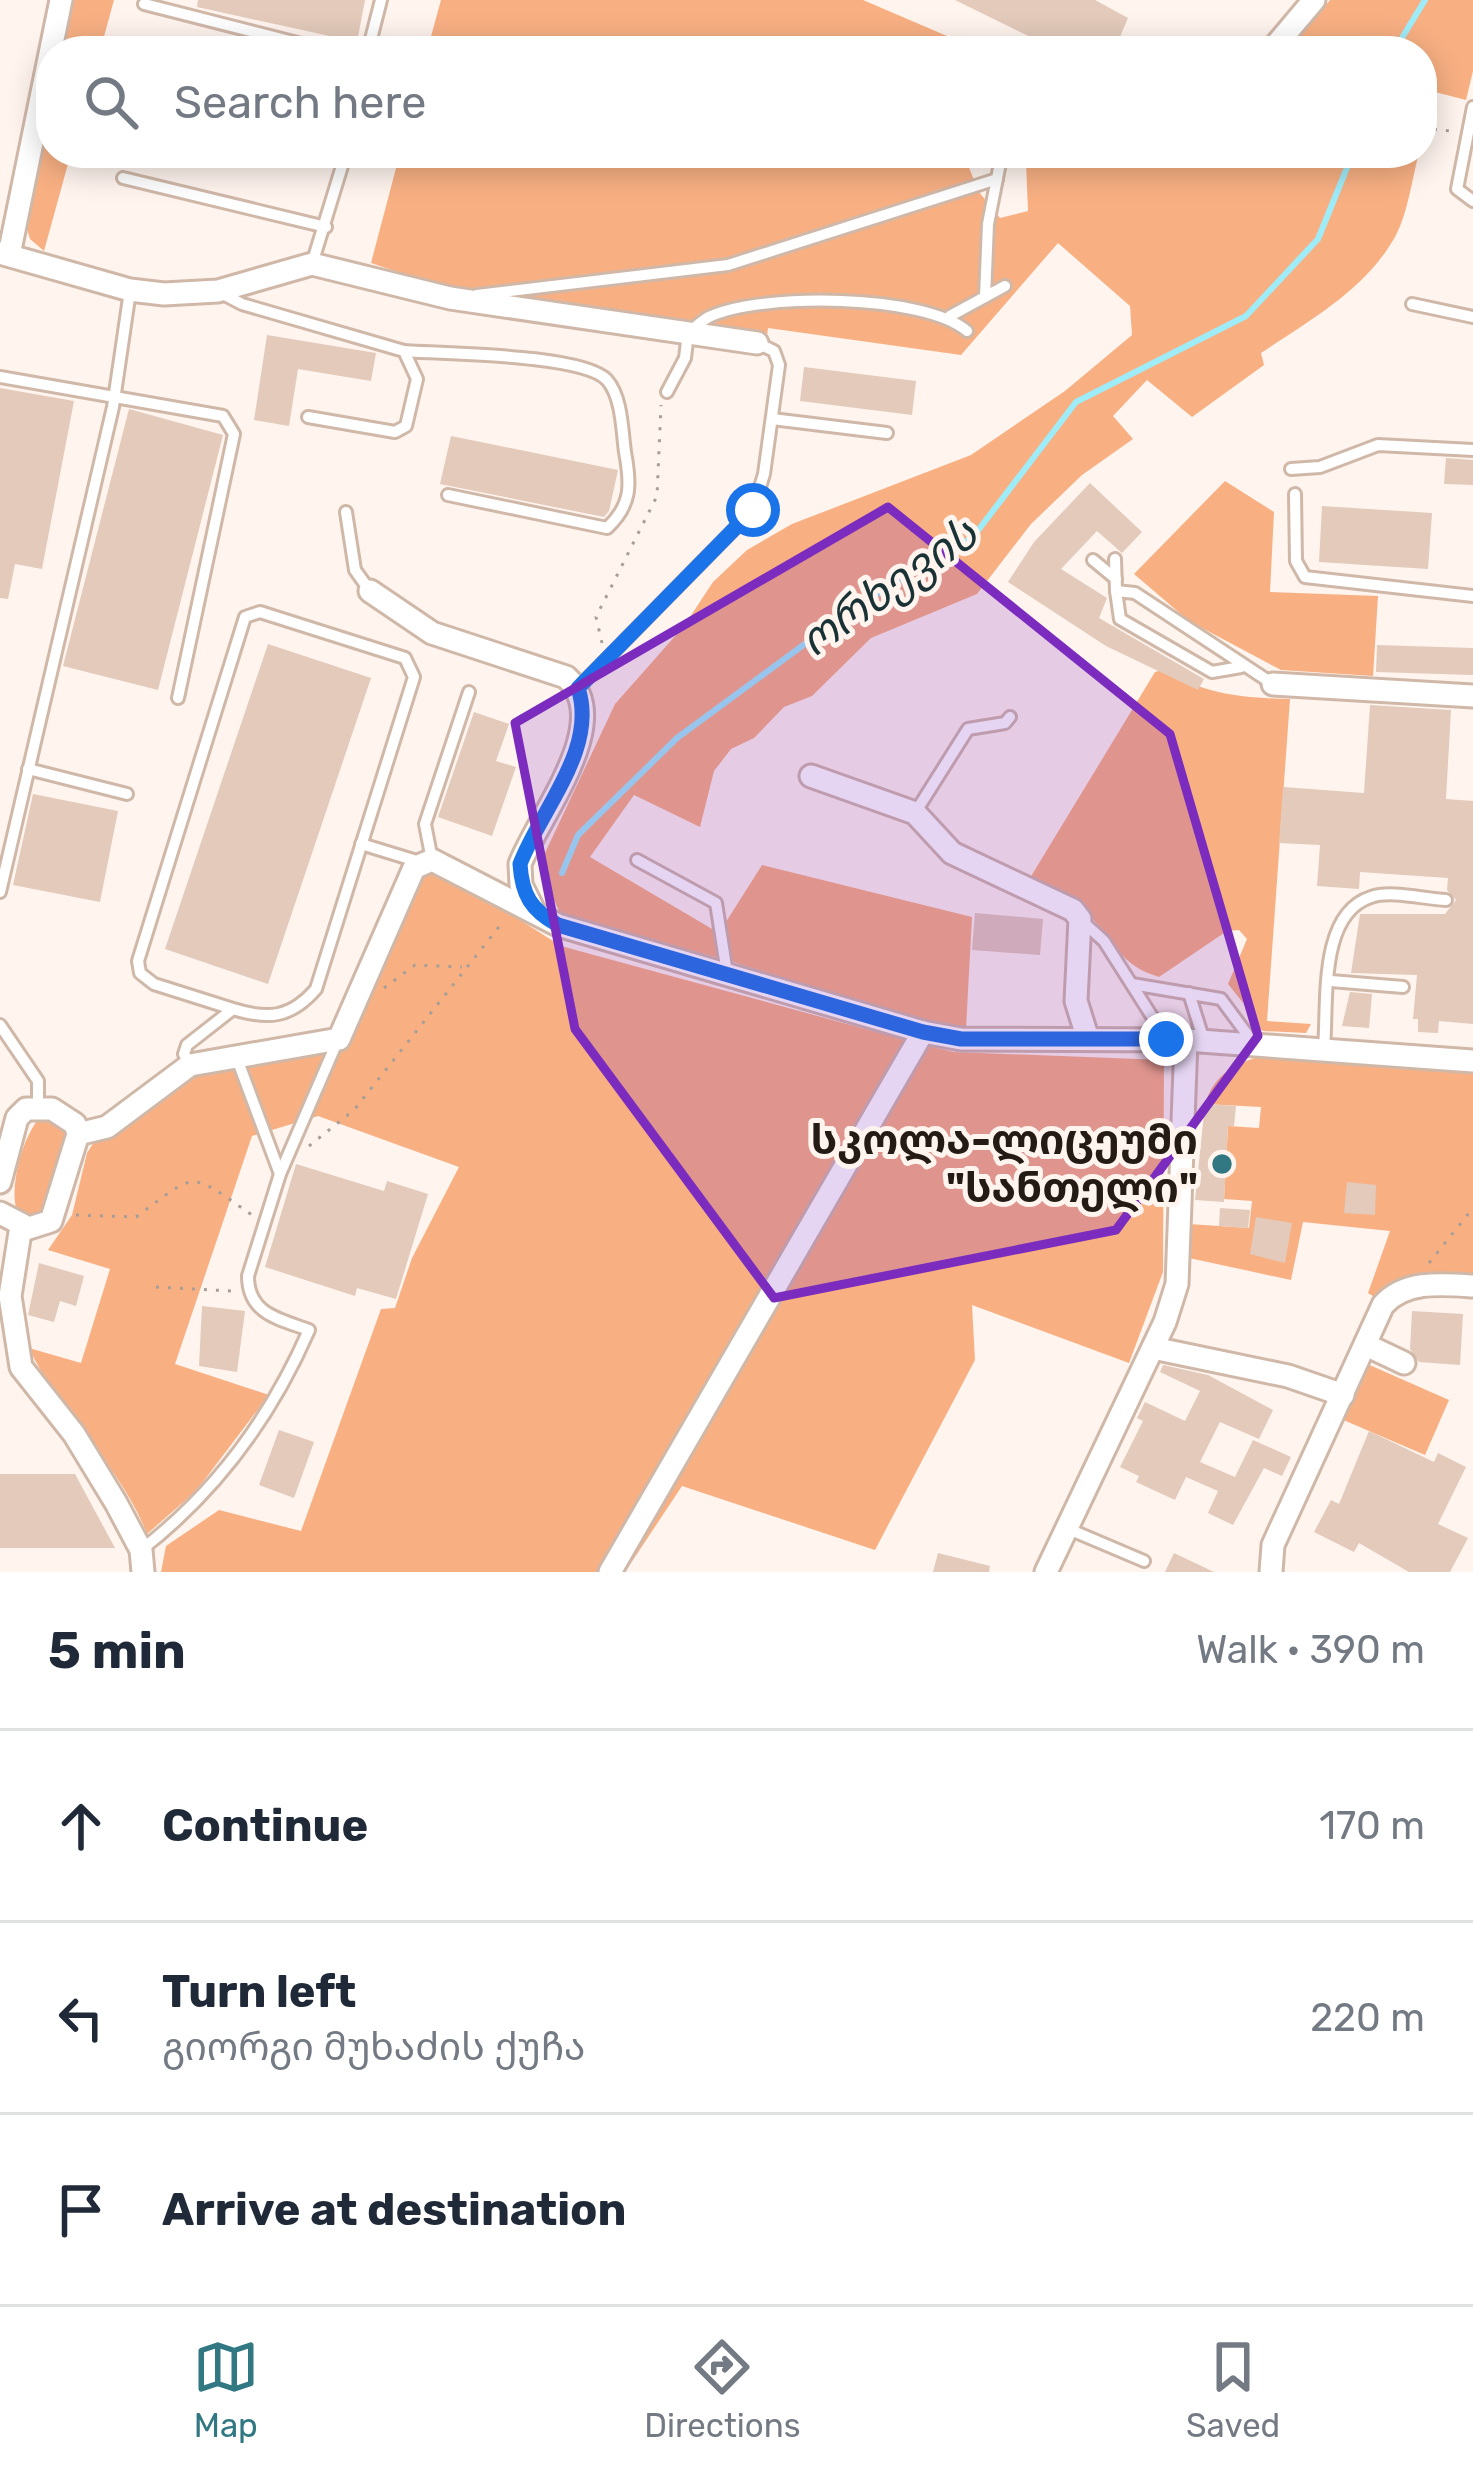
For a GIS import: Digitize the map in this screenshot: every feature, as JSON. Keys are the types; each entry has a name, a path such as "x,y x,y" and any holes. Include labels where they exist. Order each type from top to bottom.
{"street":[{"path":"53,36 61,0"},
{"path":"1284,36 1314,0"},
{"path":"36,111 4,254 130,290 218,291 312,264 450,298 757,343"},
{"path":"370,591 432,633 566,677 578,688 585,723 578,746 520,864 526,907"},
{"path":"1273,684 1473,696"},
{"path":"811,776 915,813 952,853 1063,902 1080,919 1076,1001 1088,1036"},
{"path":"78,1134 107,1127 190,1065 339,1039 432,862 558,925 923,1032 961,1039 1186,1040 1473,1061"},
{"path":"610,1572 923,1032"},
{"path":"1046,1572 1153,1348 1177,1285 1186,1040"},
{"path":"0,1182 17,1118 38,1107 66,1114 78,1134 56,1213 41,1227 21,1226 0,1214"},
{"path":"21,1226 6,1262 21,1367 74,1433 142,1561"},
{"path":"1271,1572 1273,1545 1383,1305 1408,1289 1473,1286"},
{"path":"1366,1345 1404,1363"},
{"path":"1153,1348 1288,1376 1343,1395"}],"lane":[{"path":"372,36 381,0"},
{"path":"144,4 270,36"},
{"path":"1473,107 1456,189 1473,202"},
{"path":"312,264 342,168"},
{"path":"985,297 999,168"},
{"path":"123,178 326,227"},
{"path":"450,298 728,265 997,179"},
{"path":"950,316 1006,286"},
{"path":"0,892 114,397 130,290"},
{"path":"218,291 242,304 404,351 575,365 604,376 616,393 631,483 625,512 608,528 448,495"},
{"path":"667,392 685,358 688,333 711,316 815,302 884,301 950,316 967,331"},
{"path":"1412,304 1473,317"},
{"path":"578,688 753,510 779,365 774,351 757,343"},
{"path":"308,418 395,432 406,426 417,379 404,351"},
{"path":"0,376 223,416 234,434 178,698"},
{"path":"772,419 886,433"},
{"path":"1291,469 1320,467 1378,445 1473,450"},
{"path":"1295,494 1293,538 1305,577 1473,596"},
{"path":"346,512 355,569 370,591"},
{"path":"1115,559 1120,619 1212,672 1241,667"},
{"path":"1093,560 1116,585 1273,684"},
{"path":"260,612 405,658 414,676 362,844 316,989 292,1012 276,1016 232,1010 154,984 140,973 138,961 245,617 260,612"},
{"path":"362,844 432,862 425,824 469,692"},
{"path":"915,813 968,729 1005,723 1010,717"},
{"path":"28,770 127,794"},
{"path":"637,860 716,903 727,973"},
{"path":"1324,1048 1335,932 1346,912 1373,896 1446,900"},
{"path":"1080,919 1104,941 1132,984 1186,1040"},
{"path":"1330,981 1402,987"},
{"path":"1132,984 1221,999 1255,1044"},
{"path":"1186,1040 1189,993"},
{"path":"190,1065 184,1054 187,1045 232,1010"},
{"path":"0,1025 38,1081 38,1107"},
{"path":"142,1561 227,1470 270,1405 309,1330 263,1313 248,1289 280,1174 339,1039"},
{"path":"236,1056 280,1174"},
{"path":"1066,1528 1144,1561"}],"path":[{"path":"1437,129 1466,132"},
{"path":"292,1147 307,1148 354,1110 464,967 526,907"},
{"path":"360,997 387,987 415,965 437,962 464,967"},
{"path":"56,1213 136,1217 184,1180 200,1179 265,1223"},
{"path":"1408,1289 1473,1208"},
{"path":"156,1287 248,1289"}],"highlighted area":[{"path":"888,507 1170,734 1258,1036 1116,1230 774,1298 575,1029 515,723"}],"shaded area":[{"path":"68,0 114,0 104,36 61,36"},
{"path":"441,0 863,0 947,36 431,36"},
{"path":"1330,0 1473,0 1473,71 1466,100 1437,93 1437,36 1300,36"},
{"path":"36,164 36,168 67,168 44,251 30,239 25,222"},
{"path":"396,168 969,168 979,192 1000,218 1028,211 1026,168 1415,168 1404,216 1384,254 1336,302 1261,353 1264,365 1192,417 1147,380 1113,416 1133,439 1082,475 1031,524 977,594 871,638 812,696 784,707 754,738 731,749 714,771 700,827 634,795 590,857 719,933 762,865 972,917 966,1029 928,1023 561,915 542,874 545,853 615,704 684,626 713,582 747,550 792,524 971,455 1065,391 1132,335 1130,306 1058,243 961,355 768,328 767,336 451,290 371,263"},
{"path":"1225,481 1274,512 1270,592 1378,596 1373,676 1281,670 1189,621 1134,574"},
{"path":"1162,670 1224,693 1290,699 1267,1021 1311,1024 1306,1033 1263,1031 1249,1021 1244,1004 1228,984 1247,939 1239,930 1227,931 1159,977 1126,959 1075,903 1030,878 1155,672"},
{"path":"432,870 467,886 561,946 924,1045 954,1052 1164,1060 1163,1272 1129,1363 972,1305 975,1360 875,1550 682,1486 625,1572 161,1572 166,1546 219,1510 301,1531 381,1309 395,1308 412,1258 459,1167 318,1116 252,1136 175,1364 269,1395 196,1491 147,1534 122,1485 29,1348 81,1363 110,1269 48,1250 72,1215 87,1153 96,1139 194,1070 347,1042 420,878"},
{"path":"1267,1054 1473,1071 1473,1277 1410,1279 1376,1298 1368,1293 1390,1231 1303,1222 1291,1280 1189,1258 1185,1215 1189,1224 1249,1228 1252,1201 1224,1199 1228,1126 1259,1128 1261,1107 1205,1104 1229,1070"},
{"path":"41,1116 49,1116 67,1131 67,1142 45,1211 34,1217 16,1208 15,1186 24,1147"},
{"path":"1365,1363 1449,1400 1425,1455 1341,1419"}],"building":[{"path":"198,0 365,0 358,36 330,36 197,7"},
{"path":"955,0 1095,0 1128,18 1120,36 1028,36"},
{"path":"267,335 376,353 371,381 298,369 289,426 254,420"},
{"path":"804,367 916,381 912,415 800,401"},
{"path":"0,388 74,401 42,569 15,564 8,599 0,598"},
{"path":"129,409 223,435 158,690 63,666"},
{"path":"451,436 618,470 609,511 604,517 440,484"},
{"path":"1446,458 1473,460 1473,485 1444,484"},
{"path":"1090,483 1142,532 1122,553 1097,531 1061,569 1107,598 1099,618 1204,679 1198,690 1106,646 1008,582 1034,542"},
{"path":"1322,506 1432,513 1428,569 1319,562"},
{"path":"268,644 371,678 268,984 165,949"},
{"path":"1377,645 1473,648 1473,675 1376,672"},
{"path":"1370,705 1451,710 1446,799 1473,801 1473,1024 1439,1021 1438,1033 1418,1032 1418,1019 1413,1019 1417,975 1351,973 1360,914 1445,914 1456,900 1447,890 1448,878 1360,872 1359,889 1317,886 1320,845 1279,843 1283,787 1364,793"},
{"path":"474,712 509,724 496,761 516,767 492,836 438,817"},
{"path":"33,794 118,811 100,902 13,885"},
{"path":"975,913 1043,919 1040,955 972,950"},
{"path":"1350,992 1372,994 1369,1028 1342,1026"},
{"path":"1205,1104 1236,1106 1234,1126 1228,1126 1224,1202 1195,1200"},
{"path":"296,1164 384,1191 387,1181 428,1194 396,1299 357,1288 355,1296 265,1267"},
{"path":"1347,1182 1376,1185 1375,1215 1344,1213"},
{"path":"1220,1208 1250,1210 1248,1228 1219,1226"},
{"path":"1256,1217 1292,1223 1285,1263 1250,1254"},
{"path":"39,1263 84,1276 76,1306 60,1301 54,1322 28,1315"},
{"path":"202,1306 245,1311 237,1372 199,1366"},
{"path":"1412,1311 1463,1314 1460,1365 1419,1362 1410,1349"},
{"path":"1163,1365 1208,1375 1273,1410 1259,1439 1220,1422 1200,1462 1235,1477 1253,1440 1291,1457 1282,1476 1264,1468 1233,1525 1208,1513 1218,1491 1186,1477 1175,1500 1136,1482 1139,1476 1120,1467 1143,1421 1137,1418 1145,1402 1185,1421 1200,1391 1160,1372"},
{"path":"279,1430 314,1442 294,1498 259,1485"},
{"path":"1369,1431 1434,1462 1438,1453 1466,1467 1438,1524 1468,1538 1450,1572 1409,1572 1359,1543 1354,1552 1314,1532 1331,1500 1339,1504"},
{"path":"0,1474 75,1474 115,1548 0,1548"},
{"path":"938,1553 990,1566 989,1572 933,1572"},
{"path":"1174,1553 1214,1572 1165,1572"}],"waterway":[{"name":"ორხევის","path":"1403,36 1425,0"},
{"name":"ორხევის","path":"562,873 578,835 677,738 855,607 973,537 1076,402 1246,316 1318,239 1347,168"}],"place":[{"name":"სკოლა-ლიცეუმი \"სანთელი\"","path":"1222,1164"}],"route":[{"path":"753,510 651,620 578,688 585,707 578,746 520,864 521,884 534,912 558,925 923,1032 961,1039 1166,1039"}]}
